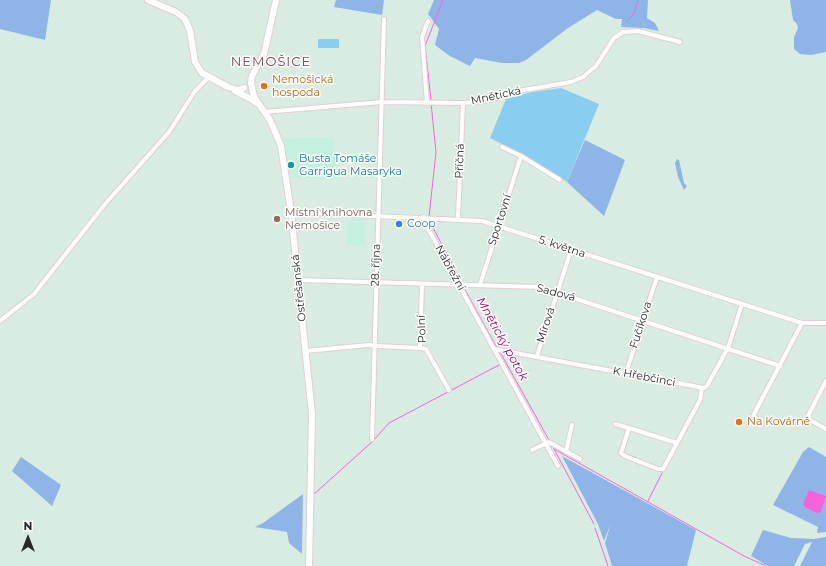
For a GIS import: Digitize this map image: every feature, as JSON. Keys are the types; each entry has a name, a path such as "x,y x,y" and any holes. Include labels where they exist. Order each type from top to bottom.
{"street":[{"path":"148,0 176,12 185,19 190,30 196,65 209,77 252,99 263,110"},
{"path":"246,97 242,92 264,54 276,0"},
{"name":"28. října","path":"372,439 375,282 384,19"},
{"path":"427,103 422,37 428,21"},
{"name":"Mnětická","path":"263,110 382,102 463,103 484,101 518,91 576,80 592,70 614,38 623,32 638,31 680,42"},
{"path":"246,97 252,96 252,77 255,70"},
{"path":"0,321 34,294 119,187 169,132 195,91 209,77"},
{"path":"228,87 238,90 248,86 253,90"},
{"name":"Ostřešanská","path":"253,90 254,97 273,127 281,146 291,212 312,414 309,566"},
{"name":"Příčná","path":"458,219 463,103"},
{"path":"502,147 521,156 560,180"},
{"name":"Sportovní","path":"480,286 521,156"},
{"name":"5. května","path":"291,212 424,217 482,221 802,323 826,323"},
{"name":"Nábřežní","path":"424,217 425,223 462,285 496,349 502,364 558,466"},
{"name":"Mírová","path":"537,356 571,250"},
{"name":"Fučíkova","path":"626,373 656,277"},
{"name":"Sadová","path":"298,280 540,287 780,366"},
{"name":"Polní","path":"422,284 420,348 426,349 449,390"},
{"path":"629,428 622,450 622,455 658,469 664,467 700,400 702,388 707,386 728,348 742,304"},
{"path":"751,420 802,323"},
{"path":"305,351 374,345 420,348"},
{"name":"K Hřebčinci","path":"496,349 702,388"},
{"path":"826,381 808,416 810,420 826,429"},
{"path":"615,424 677,443"},
{"path":"566,452 572,425"},
{"path":"532,450 546,442 549,442 580,458"}],"shaded area":[{"path":"0,0 51,0 45,40 0,29"},
{"path":"336,0 384,0 382,15 334,7"},
{"path":"434,0 648,0 647,18 655,23 659,31 644,28 621,27 622,19 616,19 597,10 568,28 526,60 519,63 502,63 475,58 470,66 450,56 435,45 439,29 428,14"},
{"path":"790,0 826,0 826,52 811,55 800,54 794,49 794,37 798,28 797,24 793,20"},
{"path":"318,39 339,39 339,48 318,48"},
{"path":"561,88 599,104 567,182 524,155 490,138 506,99 532,92"},
{"path":"333,137 339,180 290,178 283,138"},
{"path":"585,140 625,160 604,216 567,182"},
{"path":"677,159 679,160 684,183 687,186 684,190 678,177 675,163"},
{"path":"349,218 365,219 365,246 346,245 347,222 349,222"},
{"path":"809,447 826,457 826,532 817,533 818,527 773,505 803,452"},
{"path":"562,456 696,530 687,566 612,566 605,543 611,523 604,541 598,524"},
{"path":"21,457 61,485 52,506 12,471"},
{"path":"809,490 826,496 821,512 817,513 805,507 803,504"},
{"path":"303,494 302,554 289,543 287,532 255,527 263,523"},
{"path":"763,530 791,538 814,539 826,537 826,566 800,566 812,542 805,544 794,566 768,566 751,556"}],"waterway":[{"name":"Mnětický potok","path":"431,100 425,46 443,0"},
{"path":"626,22 634,14 638,0"},
{"name":"Mnětický potok","path":"429,217 436,152 431,103"},
{"name":"Mnětický potok","path":"429,220 462,283"},
{"name":"Mnětický potok","path":"463,286 497,348"},
{"name":"Mnětický potok","path":"500,352 549,440"},
{"path":"313,495 373,441 389,423 501,364"},
{"name":"Mnětický potok","path":"552,445 554,449 744,556 766,566"},
{"path":"554,449 594,524"},
{"path":"648,501 662,473"},
{"path":"595,528 608,566"}],"place":[{"name":"Nemošická hospoda","path":"264,86"},
{"name":"Busta Tomáše Garrigua Masaryka","path":"291,165"},
{"name":"Místní knihovna Nemošice","path":"277,219"},
{"name":"Coop","path":"399,224"},
{"name":"Na Kovárně","path":"739,422"}],"district":[{"name":"NEMOŠICE","path":"271,62"}]}
